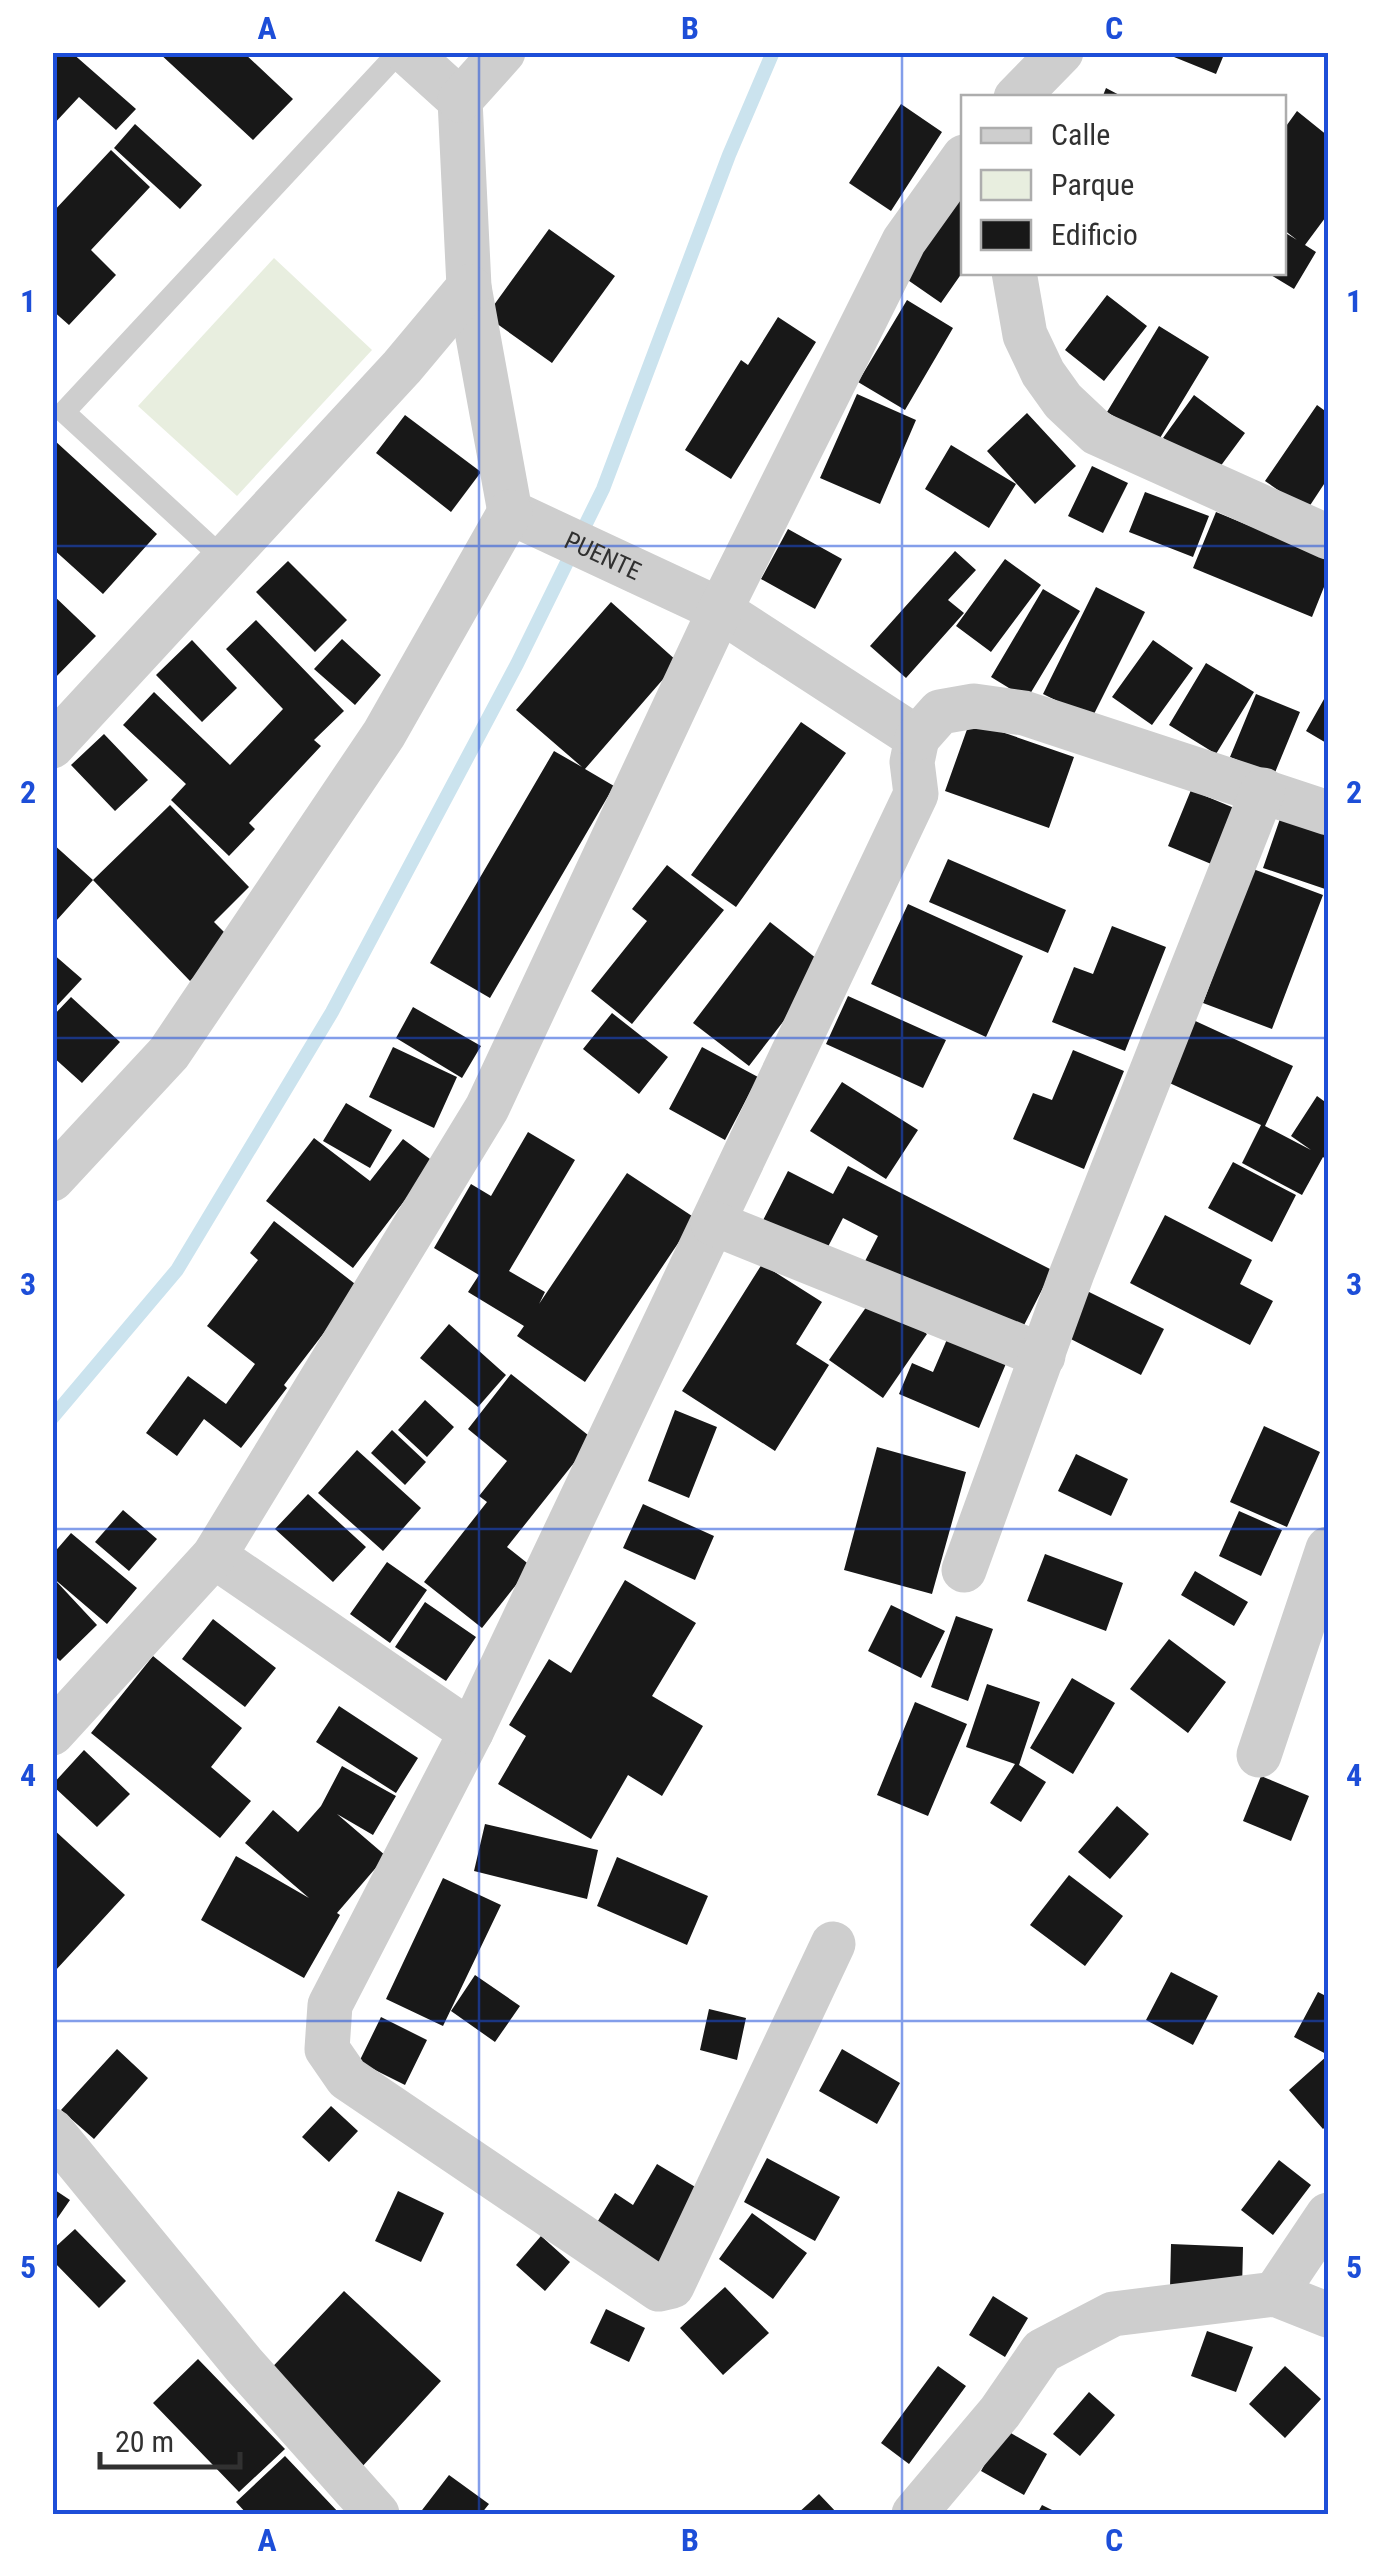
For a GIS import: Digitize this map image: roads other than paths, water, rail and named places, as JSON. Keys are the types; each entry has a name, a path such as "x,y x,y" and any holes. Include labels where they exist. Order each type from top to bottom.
{"street":[{"path":"52,1179 169,1053 384,734 523,518 469,287 460,100 407,52"},
{"path":"460,100 504,52"},
{"path":"1019,95 1061,52"},
{"path":"52,1734 214,1556 487,1108 720,610 904,241 961,161"},
{"path":"1015,275 1025,335 1043,373 1062,400 1097,433 1328,537"},
{"path":"52,746 402,367 469,287"},
{"name":"PUENTE","path":"523,518 720,610 917,738"},
{"path":"833,1944 672,2286 659,2289 347,2078 327,2050 330,2005 471,1732 916,794 912,762 917,738 940,712 974,706 1024,712 1328,813"},
{"path":"964,1570 1072,1272 1263,790"},
{"path":"712,1223 1043,1356"},
{"path":"1258,1754 1328,1549"},
{"path":"214,1556 471,1732"},
{"path":"52,2131 244,2365 377,2514"},
{"path":"1275,2294 1328,2215"},
{"path":"914,2514 1000,2412 1042,2351 1112,2314 1275,2294 1328,2315"}],"lane":[{"path":"225,560 64,412 399,52"}],"waterway":[{"path":"52,1418 177,1270 332,1012 517,664 603,489 729,155 773,52"}]}
